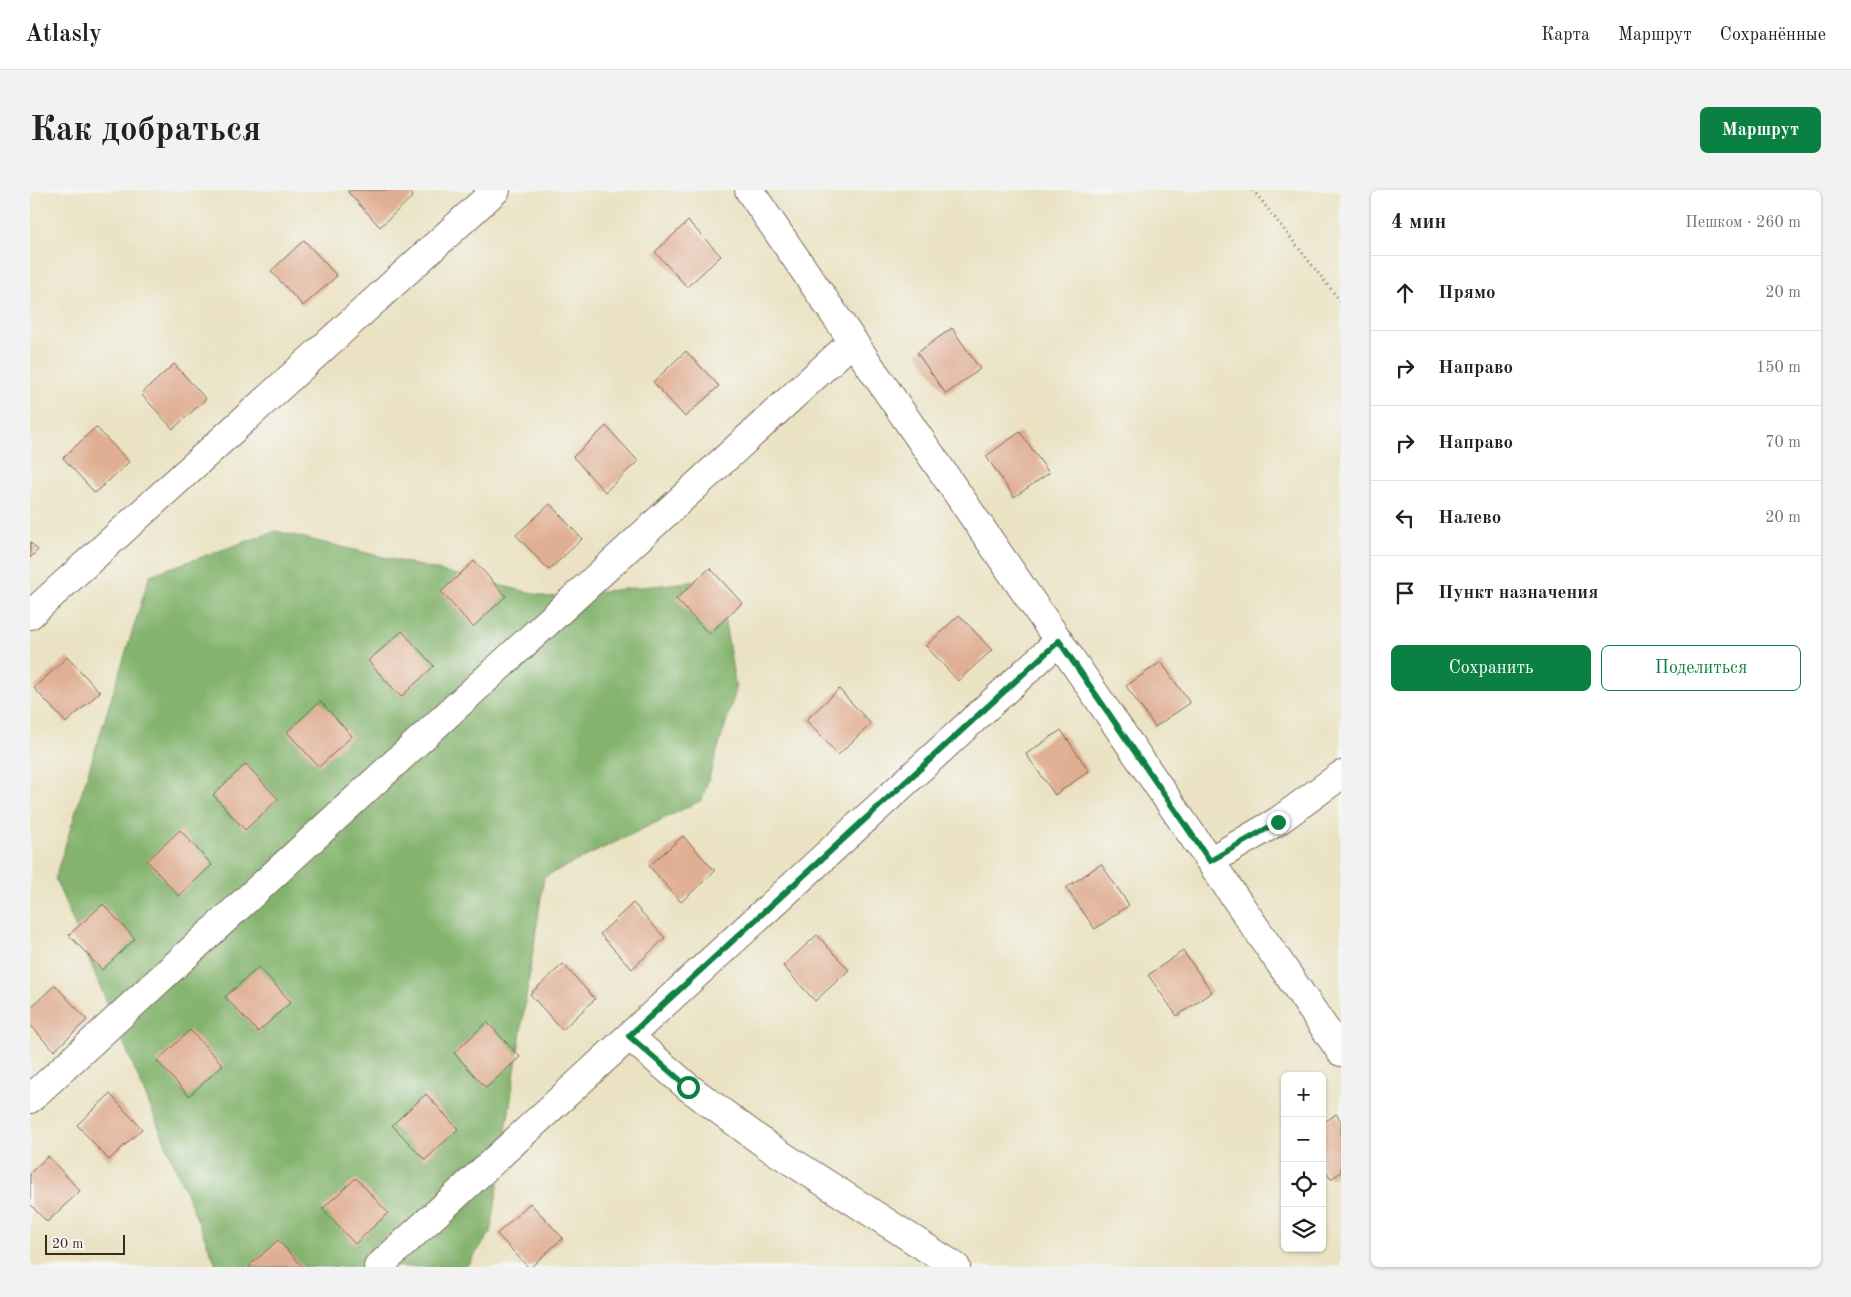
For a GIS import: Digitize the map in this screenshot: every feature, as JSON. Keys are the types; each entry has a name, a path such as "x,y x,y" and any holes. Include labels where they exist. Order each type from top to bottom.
{"street":[{"path":"30,615 496,190"},
{"path":"749,190 1341,1052"},
{"path":"30,1099 853,341"},
{"path":"378,1267 1059,641"},
{"path":"1210,861 1278,822 1341,775"},
{"path":"629,1036 688,1087 769,1147 956,1267"}],"path":[{"path":"1253,190 1341,302"}],"green space":[{"path":"276,531 548,597 718,579 736,690 702,800 544,877 491,1232 466,1267 217,1267 55,878 150,575"}],"building":[{"path":"350,190 408,190 413,196 380,227 348,192"},
{"path":"688,221 721,256 687,287 655,252"},
{"path":"304,240 337,276 303,306 271,271"},
{"path":"952,328 980,369 946,394 917,353"},
{"path":"686,351 719,386 685,417 653,382"},
{"path":"174,364 206,399 173,429 141,394"},
{"path":"606,426 638,461 605,492 573,457"},
{"path":"96,427 129,462 95,493 63,458"},
{"path":"1020,432 1049,473 1014,497 986,456"},
{"path":"550,504 582,539 549,570 516,535"},
{"path":"30,542 38,550 30,558"},
{"path":"474,561 506,596 473,627 441,592"},
{"path":"710,568 742,603 709,634 676,599"},
{"path":"959,615 992,650 958,681 926,646"},
{"path":"402,631 434,666 401,697 368,661"},
{"path":"67,657 100,692 66,723 34,688"},
{"path":"1161,662 1190,703 1155,727 1126,686"},
{"path":"839,689 871,724 838,755 806,720"},
{"path":"320,701 352,736 319,767 287,732"},
{"path":"1061,730 1089,771 1055,795 1026,754"},
{"path":"246,764 278,799 245,830 213,795"},
{"path":"180,830 212,865 179,896 147,861"},
{"path":"683,836 715,871 681,902 649,866"},
{"path":"1101,864 1129,905 1095,929 1066,888"},
{"path":"633,903 665,938 632,969 600,934"},
{"path":"103,904 135,939 102,970 69,935"},
{"path":"817,935 849,970 815,1001 783,966"},
{"path":"1183,951 1212,992 1177,1016 1148,975"},
{"path":"563,964 595,999 562,1030 530,994"},
{"path":"259,967 291,1002 258,1032 225,997"},
{"path":"55,985 87,1020 54,1051 30,1025 30,1008"},
{"path":"487,1022 520,1057 486,1088 454,1053"},
{"path":"190,1030 223,1065 189,1096 157,1061"},
{"path":"110,1094 142,1129 109,1160 77,1125"},
{"path":"426,1094 458,1129 425,1160 392,1125"},
{"path":"1336,1114 1341,1121 1341,1172 1331,1179 1326,1172 1326,1121"},
{"path":"48,1156 80,1191 47,1222 30,1204 30,1173"},
{"path":"356,1178 388,1213 355,1244 322,1209"},
{"path":"530,1203 563,1238 531,1267 528,1267 497,1234"},
{"path":"278,1240 303,1267 248,1267"}],"route":[{"path":"688,1087 629,1036 1059,641 1210,861 1278,822"}]}
